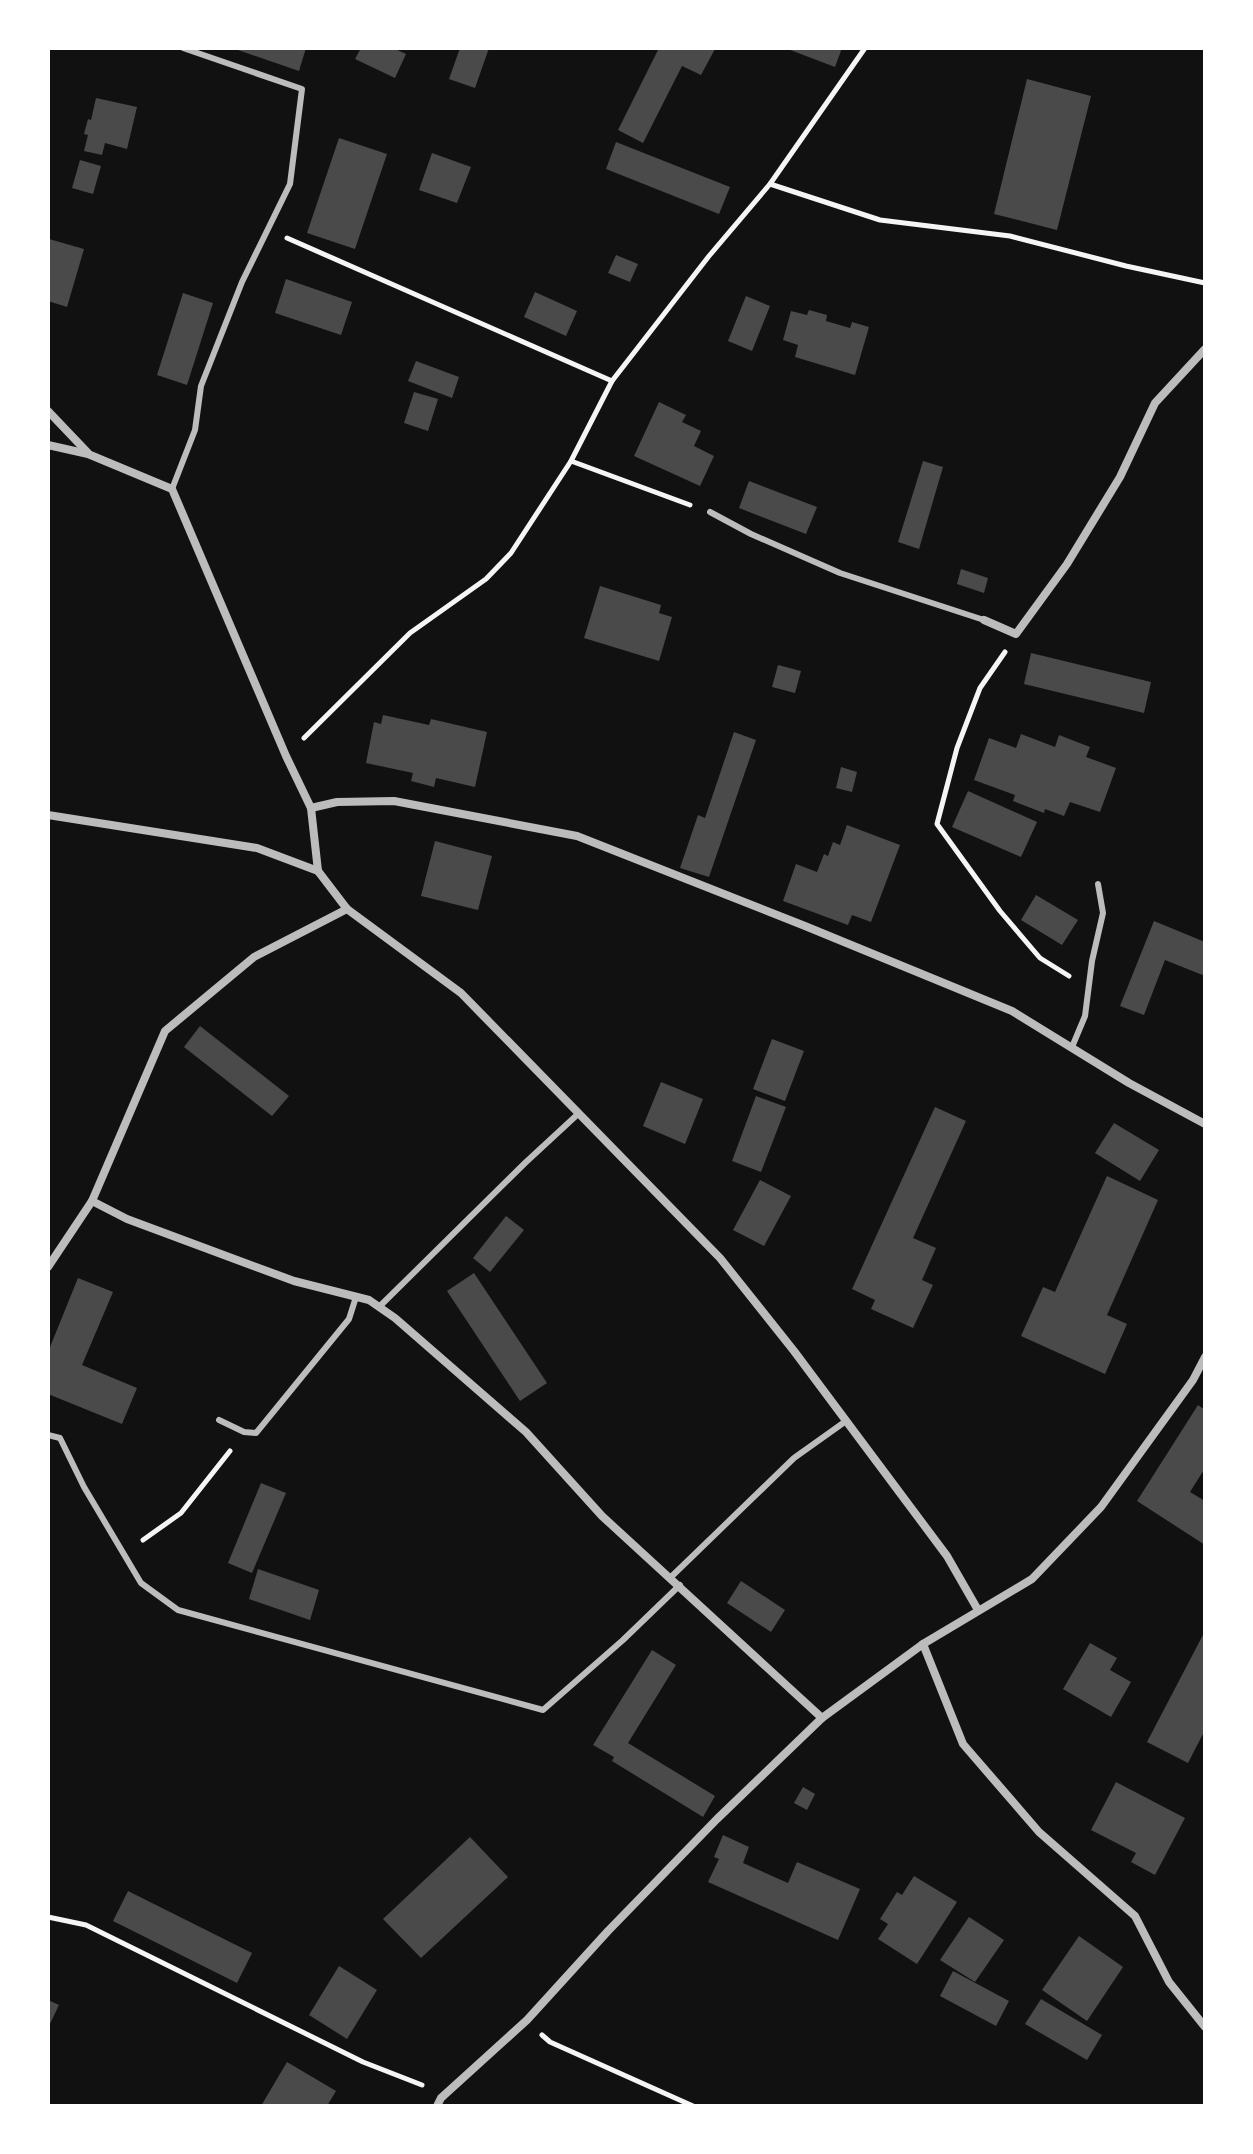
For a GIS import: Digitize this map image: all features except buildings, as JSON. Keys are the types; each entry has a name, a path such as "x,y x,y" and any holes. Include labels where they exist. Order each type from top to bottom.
{"street":[{"path":"984,620 1016,634 1067,564 1120,477 1155,403 1205,349"},
{"path":"48,411 88,454"},
{"path":"48,445 88,454 172,489 311,808 318,871 347,909 461,993 720,1258 947,1556 978,1610"},
{"path":"311,808 337,802 394,801 577,836 1012,1011 1129,1083 1205,1124"},
{"path":"48,815 257,848 318,871"},
{"path":"48,1267 92,1201 165,1031 254,957 347,909"},
{"path":"92,1201 127,1219 294,1281 369,1300 395,1318 526,1432 602,1516 822,1718"},
{"path":"439,2102 527,2020 717,1819 822,1718 923,1644 1032,1579 1101,1507 1193,1380 1205,1357"},
{"path":"923,1644 963,1744 1039,1832 1135,1916 1169,1982 1205,2027"}],"lane":[{"path":"172,489 195,430 201,386 242,282 290,184 302,89 183,48"},
{"path":"710,512 751,534 840,573 984,620"},
{"path":"1072,1047 1085,1016 1103,913 1098,884"},
{"path":"379,1307 578,1114"},
{"path":"219,1420 244,1432 256,1433 349,1319 356,1297"},
{"path":"671,1577 794,1458 846,1421"},
{"path":"48,1435 60,1438 84,1487 141,1583 178,1610 543,1710 680,1585"}],"path":[{"path":"286,756 410,633 486,579 511,553 571,461 612,381 709,256 770,184 865,48"},
{"path":"770,184 880,220 1010,236 1205,283"},
{"path":"267,229 612,381"},
{"path":"571,461 710,512"},
{"path":"1016,634 980,688 957,748 937,824 1000,911 1040,958 1089,988"},
{"path":"118,1545 144,1540 181,1513 244,1432"},
{"path":"48,1917 86,1925 363,2062 419,2083 439,2102"},
{"path":"527,2020 550,2042 693,2106"}]}
